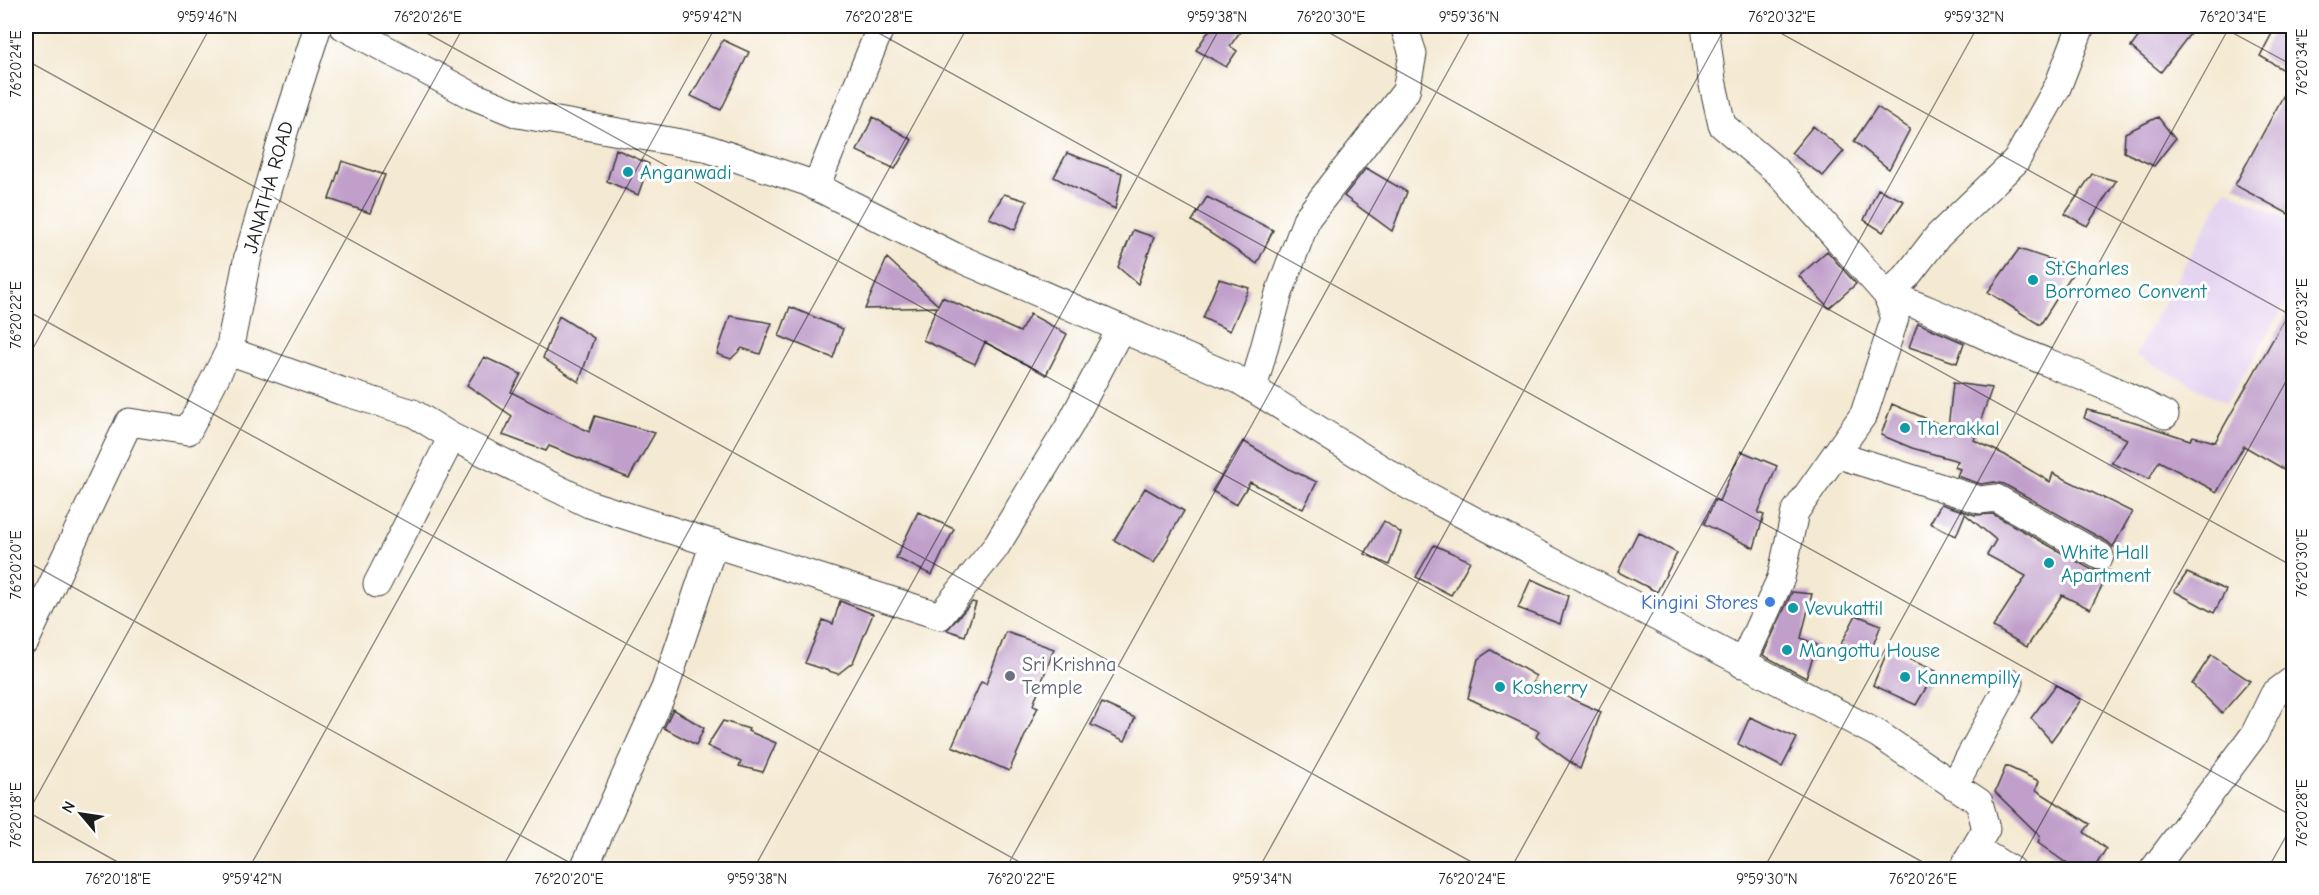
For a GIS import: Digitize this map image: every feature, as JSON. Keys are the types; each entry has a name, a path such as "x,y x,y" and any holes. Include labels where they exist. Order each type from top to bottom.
{"street":[{"name":"JANATHA ROAD","path":"26,640 129,422 188,431 229,351 248,256 318,26"},
{"path":"343,26 471,95 518,114 703,147 816,187 954,256 1239,380 1409,486 1878,734 1979,802 1986,829 1968,859 2011,870"},
{"path":"816,187 881,26"},
{"path":"1253,389 1279,293 1307,218 1406,91 1413,54 1404,26"},
{"path":"1705,26 1712,80 1722,125 1780,174 1887,295 1895,318 1864,414 1795,512 1782,578 1742,664"},
{"path":"1887,295 1906,276 1938,236 2016,161 2056,88 2081,26"},
{"path":"1887,295 1913,303 2010,347 2129,395 2165,415"},
{"path":"229,351 341,391 413,413 452,437 589,504 940,616 995,548 1070,424 1121,328"},
{"path":"376,584 452,437"},
{"path":"1836,454 1980,500 1996,498 2100,556"},
{"path":"583,870 665,688 714,543"},
{"path":"2153,870 2254,735 2274,694 2294,679"},
{"path":"1954,786 2001,723 2010,682"}],"shaded area":[{"path":"2226,189 2294,223 2293,291 2227,403 2135,355"}],"building":[{"path":"1212,26 1244,26 1230,46 1237,51 1226,67 1196,50"},
{"path":"2146,26 2196,26 2161,72 2131,47"},
{"path":"2276,26 2294,26 2294,76 2260,56"},
{"path":"723,40 749,52 721,110 691,96"},
{"path":"2294,76 2294,217 2235,185"},
{"path":"1877,107 1910,129 1889,169 1854,141"},
{"path":"873,117 912,140 895,169 857,151"},
{"path":"2158,117 2175,139 2154,166 2124,152 2125,133"},
{"path":"1813,126 1844,151 1823,176 1791,153"},
{"name":"Anganwadi","path":"616,149 649,164 638,195 607,181"},
{"path":"1067,153 1122,173 1115,209 1054,177"},
{"path":"342,161 385,175 370,213 329,199"},
{"path":"1366,168 1407,192 1392,231 1344,196"},
{"path":"2092,174 2116,181 2087,226 2065,214"},
{"path":"1878,189 1904,201 1883,232 1864,220"},
{"path":"1004,194 1027,201 1015,230 989,218"},
{"path":"1207,197 1273,230 1257,264 1192,221"},
{"path":"1133,230 1154,237 1138,284 1118,267"},
{"name":"St.Charles Borromeo Convent","path":"2019,249 2076,268 2040,325 1988,292"},
{"path":"1827,251 1856,284 1829,308 1799,276"},
{"path":"887,258 938,305 942,297 1020,332 1030,314 1067,334 1046,375 985,342 975,364 923,340 937,307 865,309"},
{"path":"1219,279 1249,288 1230,331 1203,318"},
{"path":"2294,302 2294,475 2244,446 2217,492 2159,461 2149,479 2111,463 2127,439 2084,418 2087,410 2135,422 2190,440 2193,436 2215,442"},
{"path":"790,307 843,329 833,358 779,336"},
{"path":"559,316 594,338 579,382 543,358"},
{"path":"730,316 772,323 760,354 742,348 731,359 717,354"},
{"path":"1918,323 1964,343 1957,363 1909,347"},
{"path":"484,357 521,374 511,392 589,432 595,416 655,433 629,478 549,446 546,451 503,435 512,416 467,385"},
{"path":"1953,383 1992,388 1974,440 2005,455 2050,482 2053,473 2132,512 2113,547 2108,542 2004,484 1994,482 1981,484 1957,476 1960,469 1954,467 1958,461 1912,448 1881,435 1892,404 1948,428"},
{"path":"1243,441 1291,470 1317,482 1303,509 1250,482 1236,505 1212,491"},
{"path":"1741,451 1777,466 1758,513 1764,515 1754,548 1704,524 1715,500 1719,501"},
{"path":"1145,488 1184,511 1154,563 1114,540"},
{"path":"1941,504 1975,515 1993,514 2092,570 2110,571 2090,609 2062,595 2027,647 1993,627 2026,576 1987,555 1996,540 1965,514 1956,536 1930,523"},
{"path":"918,512 954,529 932,575 896,558"},
{"path":"1384,521 1401,533 1389,565 1365,554"},
{"path":"1638,532 1677,553 1657,592 1618,572"},
{"path":"1434,545 1470,561 1451,595 1416,577"},
{"path":"2187,573 2226,590 2214,613 2174,591"},
{"path":"1531,579 1568,596 1560,624 1518,608"},
{"name":"Mangottu House","path":"1792,592 1812,594 1801,638 1817,645 1806,678 1763,655"},
{"path":"840,601 873,614 853,662 838,674 805,663 823,620 833,624"},
{"path":"972,602 976,603 965,636 947,630"},
{"name":"Kannempilly","path":"1856,615 1881,625 1870,653 1841,644"},
{"path":"1006,632 1054,649 1033,705 1038,707 1009,771 952,746 981,682 986,684"},
{"path":"1491,650 1536,676 1533,682 1601,712 1580,769 1536,737 1539,731 1468,698 1478,659"},
{"name":"Kannempilly","path":"1888,650 1936,671 1916,705 1873,685"},
{"path":"2211,655 2250,681 2222,713 2192,684"},
{"name":"Kannempilly","path":"2056,685 2081,700 2051,741 2031,718"},
{"path":"1102,703 1135,718 1125,741 1091,725"},
{"path":"673,709 704,728 696,745 664,728"},
{"path":"1750,717 1797,738 1782,767 1738,744"},
{"path":"723,721 749,729 748,731 776,743 763,772 739,766 741,762 707,746"},
{"path":"2006,766 2039,781 2036,790 2090,824 2084,832 2106,849 2093,870 2076,870 2038,843 2040,836 1995,792"}],"place":[{"name":"Anganwadi","path":"628,172"},
{"name":"St.Charles Borromeo Convent","path":"2033,280"},
{"name":"Therakkal","path":"1905,428"},
{"name":"White Hall Apartment","path":"2049,563"},
{"name":"Kingini Stores","path":"1770,602"},
{"name":"Vevukattil","path":"1793,608"},
{"name":"Mangottu House","path":"1787,650"},
{"name":"Sri Krishna Temple","path":"1010,676"},
{"name":"Kannempilly","path":"1905,677"},
{"name":"Kosherry","path":"1500,687"}]}
